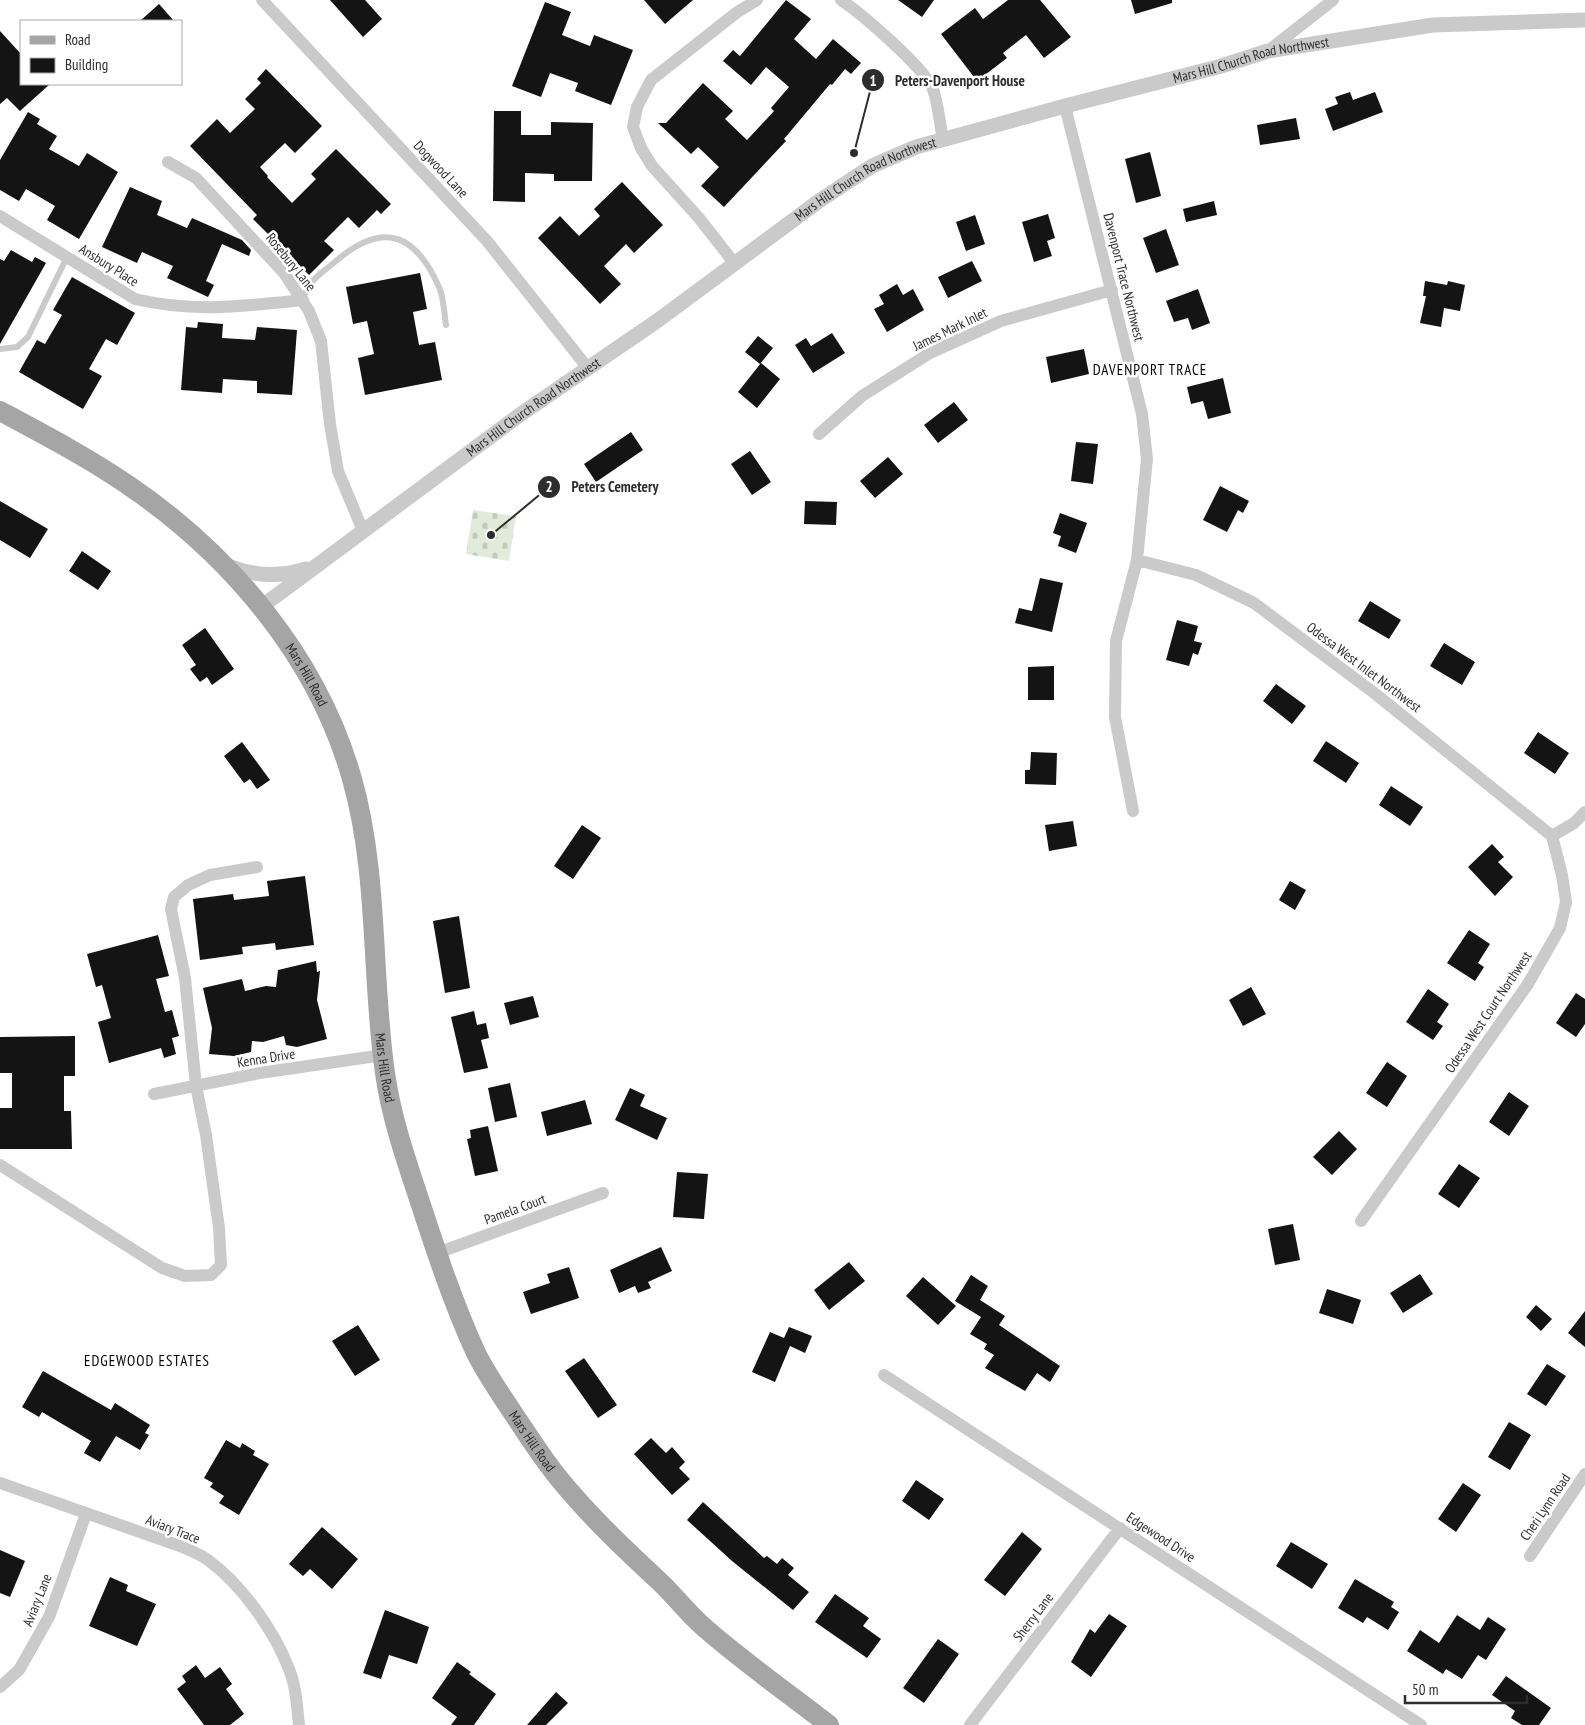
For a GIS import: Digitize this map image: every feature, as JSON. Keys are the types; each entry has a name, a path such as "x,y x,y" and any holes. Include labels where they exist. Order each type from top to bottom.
{"main road":[{"name":"Mars Hill Road","path":"0,411 70,449 129,485 186,530 221,562 261,607 292,650 320,697 343,750 361,816 370,878 383,1055 395,1125 455,1304 490,1378 533,1443 570,1492 703,1627 829,1725"}],"street":[{"name":"Dogwood Lane","path":"262,0 487,241 587,367"},
{"path":"734,264 699,218 652,166 641,148 633,127 637,107 651,80 736,13 757,0"},
{"path":"841,0 854,9 908,59 932,88 942,140"},
{"path":"1268,51 1333,0"},
{"name":"Mars Hill Church Road Northwest","path":"261,607 363,530 587,367 657,321 819,201 872,166 916,148 942,140 1218,67 1268,51 1434,25 1585,20"},
{"name":"Davenport Trace Northwest","path":"1065,106 1142,414 1147,459 1137,560 1116,641 1115,717 1132,811"},
{"name":"Rosebury Lane","path":"168,162 196,178 284,273 309,310 321,341 330,424 338,471 363,530"},
{"name":"Ansbury Place","path":"0,216 135,299 158,305 212,309 303,300"},
{"name":"James Mark Inlet","path":"820,434 862,396 930,353 1001,321 1112,290"},
{"name":"Odessa West Inlet Northwest","path":"1137,560 1196,575 1254,603 1380,697 1552,836"},
{"path":"221,562 246,572 274,575 287,575 317,566"},
{"path":"1552,836 1574,823 1585,812"},
{"name":"Odessa West Court Northwest","path":"1361,1221 1528,984 1560,928 1566,902 1562,875 1552,836"},
{"path":"0,1165 162,1268 185,1276 211,1275 221,1265 219,1228 206,1135 196,1086 186,978 171,909 174,898 188,885 210,875 257,867"},
{"name":"Kenna Drive","path":"154,1094 260,1073 383,1055"},
{"name":"Pamela Court","path":"437,1253 603,1193"},
{"name":"Edgewood Drive","path":"884,1374 1422,1725"},
{"name":"Cheri Lynn Road","path":"1530,1556 1585,1474"},
{"name":"Aviary Trace","path":"0,1483 180,1546 207,1559 227,1577 259,1613 289,1669 299,1725"},
{"name":"Aviary Lane","path":"0,1687 19,1670 49,1617 86,1514"},
{"name":"Sherry Lane","path":"970,1725 1120,1528"}],"lane":[{"path":"303,300 306,286 351,248 376,236 397,237 420,256 440,288 446,325"},
{"path":"0,349 17,347 28,337 67,257"}],"green space":[{"path":"473,510 516,516 509,561 466,554"}],"building":[{"path":"330,0 365,0 382,19 363,37"},
{"path":"644,0 693,0 665,24"},
{"path":"786,0 811,19 794,39 816,59 833,39 861,63 851,74 845,69 832,85 830,84 784,139 786,141 724,207 701,186 719,167 698,147 691,154 658,123 666,123 703,83 733,111 725,119 747,140 774,111 771,108 789,87 766,67 751,85 723,61 733,50 740,56"},
{"path":"898,0 934,0 922,17"},
{"path":"1008,0 1040,0 1071,37 1044,58 1026,35 1003,53 1007,58 977,81 941,34 975,8 983,19"},
{"path":"1131,0 1172,0 1172,3 1135,14"},
{"path":"545,2 571,12 562,35 590,46 594,35 633,50 611,105 575,91 578,83 550,73 541,97 512,86"},
{"path":"159,4 173,20 141,20"},
{"path":"0,31 20,53 20,85 49,85 20,111 7,98 0,104"},
{"path":"266,69 322,126 295,153 285,143 260,167 267,177 292,203 316,179 311,174 336,149 391,204 381,214 377,210 359,228 348,217 324,241 334,250 309,275 253,219 257,215 190,146 217,119 230,133 255,109 245,99 261,83 257,79"},
{"path":"1350,92 1353,100 1375,92 1383,112 1333,131 1325,109 1338,104 1335,97"},
{"path":"494,111 521,111 521,135 551,135 551,122 593,123 592,181 554,181 554,174 525,173 525,202 493,201"},
{"path":"28,112 40,119 37,124 57,136 49,149 79,166 87,153 118,172 79,239 47,220 55,206 26,189 19,201 0,190 0,160"},
{"path":"1296,118 1300,139 1260,145 1257,125"},
{"path":"1150,152 1161,196 1136,203 1125,159"},
{"path":"622,182 663,225 634,253 626,244 604,266 621,284 600,304 538,238 560,216 579,236 600,216 594,209"},
{"path":"130,187 162,201 157,215 187,228 192,218 242,240 251,250 249,256 222,244 206,281 214,285 208,297 167,278 173,266 142,252 137,263 102,247"},
{"path":"1214,201 1217,215 1186,222 1183,209"},
{"path":"1048,214 1055,238 1047,241 1052,256 1034,262 1022,222"},
{"path":"975,215 985,244 966,251 956,222"},
{"path":"1166,229 1179,265 1156,273 1143,238"},
{"path":"11,250 32,262 35,257 46,263 0,344 0,259 4,261"},
{"path":"972,261 982,281 948,298 938,277"},
{"path":"420,273 427,309 413,312 419,345 435,342 442,380 365,395 358,358 374,354 367,321 353,324 346,287"},
{"path":"72,277 135,313 117,345 106,339 89,369 102,376 83,409 19,372 37,340 45,344 62,315 53,310"},
{"path":"1425,281 1447,285 1448,281 1465,285 1460,311 1444,308 1441,327 1420,323 1426,296 1423,296"},
{"path":"897,284 903,295 913,289 924,310 887,332 874,309 884,304 879,295"},
{"path":"1198,289 1210,323 1192,330 1188,318 1174,322 1166,301"},
{"path":"198,322 223,324 222,338 255,340 257,327 297,330 292,395 257,393 257,381 223,379 222,393 181,390 186,327 197,328"},
{"path":"832,333 845,353 813,373 795,345 806,338 811,346"},
{"path":"758,336 773,348 760,364 745,352"},
{"path":"1084,349 1089,374 1051,383 1046,357"},
{"path":"761,363 780,379 757,408 738,392"},
{"path":"1223,378 1231,413 1208,419 1203,401 1191,404 1187,387"},
{"path":"954,402 968,420 938,443 924,425"},
{"path":"631,432 643,450 596,482 584,464"},
{"path":"1076,442 1098,444 1093,484 1071,481"},
{"path":"750,451 771,482 752,495 731,464"},
{"path":"888,457 903,474 875,498 860,481"},
{"path":"1220,486 1249,501 1243,513 1238,510 1227,532 1203,520"},
{"path":"0,501 48,529 30,558 0,540"},
{"path":"805,501 837,502 836,525 804,524"},
{"path":"1060,513 1087,523 1076,553 1058,546 1061,536 1053,533"},
{"path":"82,551 111,571 98,590 69,571"},
{"path":"1040,578 1063,583 1052,632 1015,623 1019,608 1032,611"},
{"path":"1370,601 1401,620 1389,639 1358,621"},
{"path":"1177,620 1198,626 1194,641 1202,643 1198,655 1193,653 1189,666 1166,660"},
{"path":"205,628 234,669 212,685 207,677 200,682 190,669 196,665 182,645"},
{"path":"1444,643 1475,662 1462,685 1430,666"},
{"path":"1054,666 1054,700 1028,700 1028,667"},
{"path":"1276,684 1306,706 1292,724 1263,701"},
{"path":"1538,732 1569,753 1555,774 1524,753"},
{"path":"1326,741 1359,763 1346,783 1313,761"},
{"path":"242,742 270,780 257,789 250,779 244,783 224,756"},
{"path":"1031,752 1057,753 1056,785 1025,784 1025,770 1030,770"},
{"path":"1391,786 1423,807 1410,826 1379,805"},
{"path":"1073,821 1077,846 1049,851 1045,825"},
{"path":"582,825 601,838 573,879 554,866"},
{"path":"1492,844 1504,857 1498,862 1513,877 1495,896 1468,867"},
{"path":"305,876 314,945 276,950 275,943 242,947 243,954 200,960 193,899 233,894 234,900 269,896 267,881"},
{"path":"1290,881 1306,890 1295,910 1279,900"},
{"path":"459,916 470,988 445,993 433,921"},
{"path":"1469,930 1490,944 1478,963 1484,967 1475,981 1447,963"},
{"path":"158,935 169,976 156,979 165,1012 172,1010 179,1036 172,1038 176,1054 164,1058 161,1048 109,1063 98,1022 111,1018 102,985 96,987 87,954"},
{"path":"316,961 317,972 320,971 317,1000 327,1039 297,1047 286,1045 284,1036 263,1042 252,1041 251,1052 234,1056 209,1054 212,1028 203,988 242,979 245,991 266,986 276,987 278,970"},
{"path":"1251,987 1266,1014 1243,1026 1229,1000"},
{"path":"1428,989 1449,1004 1437,1022 1443,1026 1433,1040 1406,1022"},
{"path":"1576,993 1585,999 1585,1024 1576,1037 1556,1023"},
{"path":"533,996 539,1017 510,1025 504,1003"},
{"path":"474,1011 477,1025 486,1023 489,1038 481,1040 488,1068 464,1073 451,1017"},
{"path":"75,1036 75,1076 64,1076 64,1111 71,1111 72,1149 0,1149 0,1108 12,1108 12,1073 0,1073 0,1037"},
{"path":"1387,1062 1407,1076 1387,1107 1366,1093"},
{"path":"510,1083 517,1117 495,1122 488,1088"},
{"path":"630,1088 645,1095 640,1106 667,1118 657,1140 615,1120"},
{"path":"1509,1092 1529,1106 1509,1136 1489,1122"},
{"path":"585,1100 592,1124 547,1136 541,1112"},
{"path":"488,1126 498,1171 475,1176 467,1139 471,1138 470,1130"},
{"path":"1339,1131 1357,1149 1332,1175 1313,1157"},
{"path":"1459,1164 1480,1178 1459,1208 1438,1194"},
{"path":"677,1172 708,1174 704,1219 673,1217"},
{"path":"1293,1224 1300,1260 1275,1265 1268,1229"},
{"path":"661,1247 672,1271 648,1282 651,1288 638,1293 635,1286 619,1293 610,1270"},
{"path":"849,1262 865,1281 829,1310 814,1290"},
{"path":"569,1267 579,1298 531,1314 523,1292 550,1283 547,1274"},
{"path":"1420,1274 1433,1294 1403,1313 1390,1293"},
{"path":"971,1275 988,1286 980,1300 1005,1316 999,1325 1060,1366 1050,1382 1037,1373 1025,1391 985,1368 994,1355 984,1349 987,1344 970,1334 981,1317 955,1301"},
{"path":"923,1277 956,1306 938,1325 906,1296"},
{"path":"1327,1289 1361,1300 1353,1324 1319,1313"},
{"path":"1536,1305 1552,1319 1541,1331 1526,1317"},
{"path":"1585,1311 1585,1347 1568,1333"},
{"path":"358,1325 380,1360 355,1376 332,1341"},
{"path":"789,1327 812,1336 805,1353 790,1346 775,1382 752,1372 770,1332 784,1338"},
{"path":"584,1358 617,1405 598,1418 565,1371"},
{"path":"1547,1364 1566,1376 1546,1406 1527,1394"},
{"path":"43,1371 111,1410 115,1403 150,1425 145,1433 149,1435 140,1450 116,1436 100,1462 84,1453 91,1441 42,1412 39,1417 22,1407"},
{"path":"1509,1422 1531,1435 1510,1470 1488,1457"},
{"path":"651,1438 666,1453 672,1447 685,1462 679,1468 690,1479 672,1495 634,1454"},
{"path":"226,1440 240,1448 242,1443 255,1451 253,1455 269,1464 239,1515 219,1503 224,1496 210,1487 213,1483 204,1478"},
{"path":"916,1480 944,1499 929,1520 902,1501"},
{"path":"1463,1483 1481,1495 1456,1532 1438,1519"},
{"path":"703,1502 764,1558 767,1556 777,1564 782,1558 794,1568 788,1575 809,1592 793,1610 732,1561 687,1520"},
{"path":"322,1527 358,1559 332,1589 310,1569 303,1576 289,1564"},
{"path":"1022,1532 1042,1549 1005,1596 984,1580"},
{"path":"1291,1542 1328,1564 1312,1589 1276,1566"},
{"path":"0,1550 25,1561 10,1597 0,1593"},
{"path":"110,1577 128,1585 126,1591 156,1604 137,1646 89,1626"},
{"path":"1355,1579 1394,1602 1391,1607 1399,1612 1388,1630 1367,1617 1363,1623 1338,1608"},
{"path":"835,1594 869,1618 863,1626 881,1639 867,1658 815,1622"},
{"path":"385,1610 429,1627 417,1664 389,1655 381,1679 363,1673"},
{"path":"1109,1614 1127,1626 1091,1677 1071,1662 1090,1629 1095,1633"},
{"path":"1457,1615 1480,1630 1488,1617 1506,1629 1486,1660 1478,1655 1462,1679 1446,1669 1443,1674 1407,1651 1420,1630 1439,1643"},
{"path":"938,1639 959,1654 924,1703 903,1688"},
{"path":"457,1662 471,1672 469,1674 496,1694 474,1725 451,1725 457,1717 432,1698"},
{"path":"196,1665 205,1678 220,1667 232,1684 226,1689 244,1714 230,1725 204,1725 177,1689 186,1682 182,1676"},
{"path":"1506,1676 1551,1708 1539,1725 1522,1725 1511,1718 1515,1711 1492,1695"},
{"path":"556,1692 568,1703 546,1725 527,1725"}],"place":[{"name":"Peters-Davenport House","path":"854,153"},
{"name":"Peters Cemetery","path":"491,535"}],"district":[{"name":"DAVENPORT TRACE","path":"1150,370"},
{"name":"EDGEWOOD ESTATES","path":"147,1361"}]}
